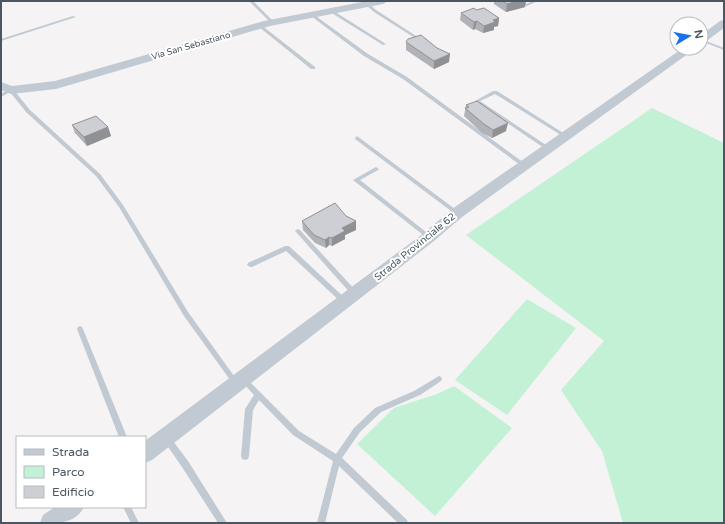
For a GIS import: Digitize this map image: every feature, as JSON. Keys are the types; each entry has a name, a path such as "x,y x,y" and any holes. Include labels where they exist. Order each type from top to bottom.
{"street":[{"name":"Via San Sebastiano","path":"4,91 56,86 260,26 383,1"},
{"path":"709,34 723,24"},
{"name":"Strada Provinciale 62","path":"146,453 430,238 457,213 527,165 679,56"},
{"path":"51,523 72,508"}],"lane":[{"path":"251,1 273,23"},
{"path":"526,5 536,1"},
{"path":"367,4 375,11 425,43"},
{"path":"332,11 384,44"},
{"path":"312,15 366,55 405,78 499,147 527,165"},
{"path":"1,40 74,18"},
{"path":"260,26 313,68"},
{"path":"709,43 724,49"},
{"path":"4,91 98,175 121,206 186,314 240,382 258,394 296,433 337,458 404,523"},
{"path":"549,149 477,101 495,92 566,136"},
{"path":"357,138 457,213"},
{"path":"376,169 356,180 430,238"},
{"path":"298,231 350,298"},
{"path":"250,265 286,248 350,298"},
{"path":"80,329 123,436"},
{"path":"321,523 337,458 357,430 378,410 417,393 439,379"},
{"path":"245,456 249,409 258,394"},
{"path":"166,438 185,464 223,523"},
{"path":"128,508 136,523"}],"green space":[{"path":"652,108 724,143 724,523 623,523 602,451 561,390 604,341 466,235"},
{"path":"527,299 576,328 507,415 455,380"},
{"path":"454,386 512,428 435,516 357,444 394,408 437,394"}],"building":[{"path":"502,1 518,1 507,4"},
{"path":"474,8 476,10 484,8 499,18 493,20 495,22 484,26 477,21 474,22 461,13"},
{"path":"421,35 437,48 450,54 434,61 406,42 408,39"},
{"path":"477,101 508,123 493,130 484,124 465,108 469,107 466,105"},
{"path":"96,116 108,127 84,137 72,125"},
{"path":"335,203 346,216 356,221 342,228 345,231 325,240 314,235 302,221"}]}
